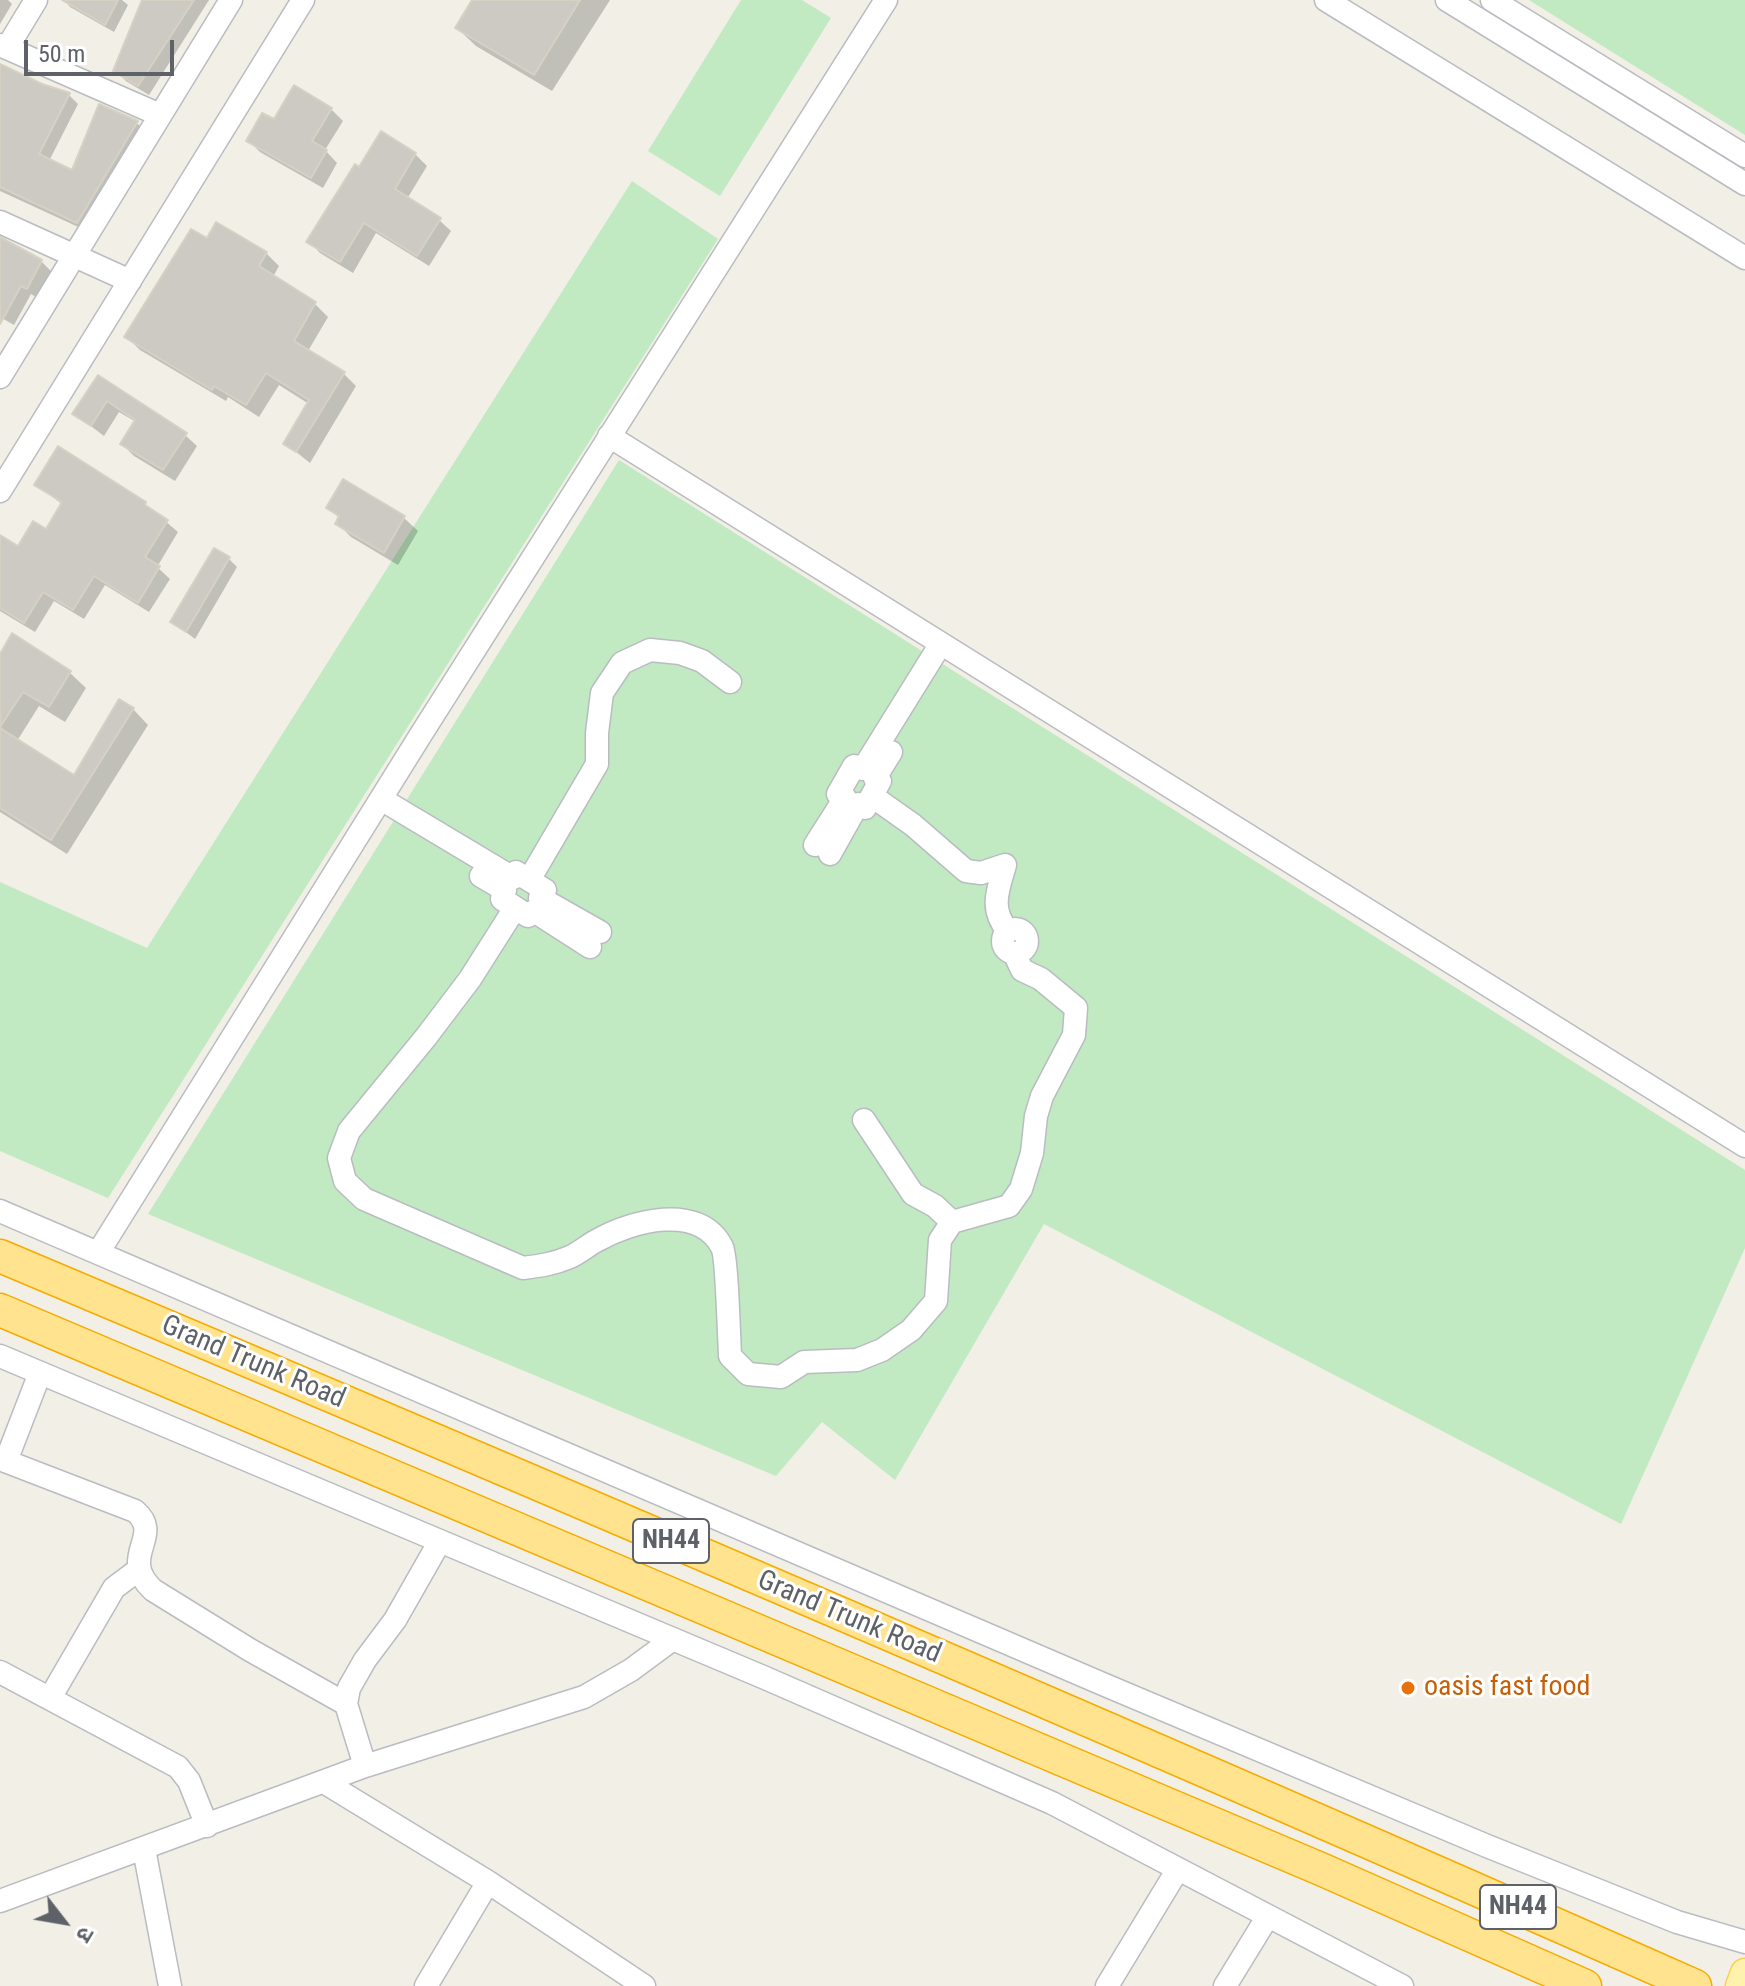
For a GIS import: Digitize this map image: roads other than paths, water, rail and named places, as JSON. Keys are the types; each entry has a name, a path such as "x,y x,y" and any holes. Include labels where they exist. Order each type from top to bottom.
{"highway":[{"name":"Grand Trunk Road","path":"0,1256 1340,1829 1695,1986"},
{"name":"Grand Trunk Road","path":"0,1310 1323,1870 1585,1986"}],"main road":[{"path":"1740,1986 1745,1973"}],"street":[{"path":"36,0 3,46 160,115"},
{"path":"0,377 231,0"},
{"path":"0,491 303,0"},
{"path":"98,1253 886,0"},
{"path":"1326,0 1745,258"},
{"path":"1447,0 1745,184"},
{"path":"1492,0 1745,156"},
{"path":"0,222 130,281"},
{"path":"609,436 1745,1146"},
{"path":"946,649 875,778 880,781 865,808 858,804 822,849 845,798 838,794 854,766 863,769 946,649"},
{"path":"529,880 597,764 602,693 622,663 650,650 680,653 702,661 730,682"},
{"path":"515,908 461,990 349,1131 339,1158 345,1181 364,1199 523,1268 550,1265 618,1231 651,1223 680,1218 707,1227 724,1249 730,1356 748,1374 781,1377 804,1362 857,1360 882,1350 911,1330 936,1301 940,1240 952,1222 1009,1206 1021,1189 1032,1153 1036,1116 1042,1096 1074,1035 1076,1008 1041,979 1022,970 1016,957 1024,944 998,920 996,899 1005,865 981,873 966,871 913,825 872,796"},
{"path":"377,805 513,878 516,872 529,880 545,890 540,898 595,940 534,911 528,916 515,908 502,899 505,890 377,805"},
{"path":"864,1120 913,1194 935,1206 952,1222"},
{"path":"0,1211 1473,1840 1677,1922 1745,1942"},
{"path":"0,1356 673,1639 1052,1803 1402,1986"},
{"path":"40,1373 3,1460 135,1511 144,1518 147,1527 138,1570 143,1581 250,1650 346,1704"},
{"path":"365,1766 346,1704 349,1688 395,1620 440,1541"},
{"path":"50,1698 114,1588 138,1570"},
{"path":"0,1901 365,1766 584,1697 631,1670 673,1639"},
{"path":"0,1672 178,1767 189,1781 207,1826"},
{"path":"324,1782 488,1882 644,1986"},
{"path":"144,1849 170,1986"},
{"path":"1107,1986 1178,1869"},
{"path":"426,1986 488,1882"},
{"path":"1225,1986 1268,1916"}],"place":[{"name":"oasis fast food","path":"1408,1688"}]}
